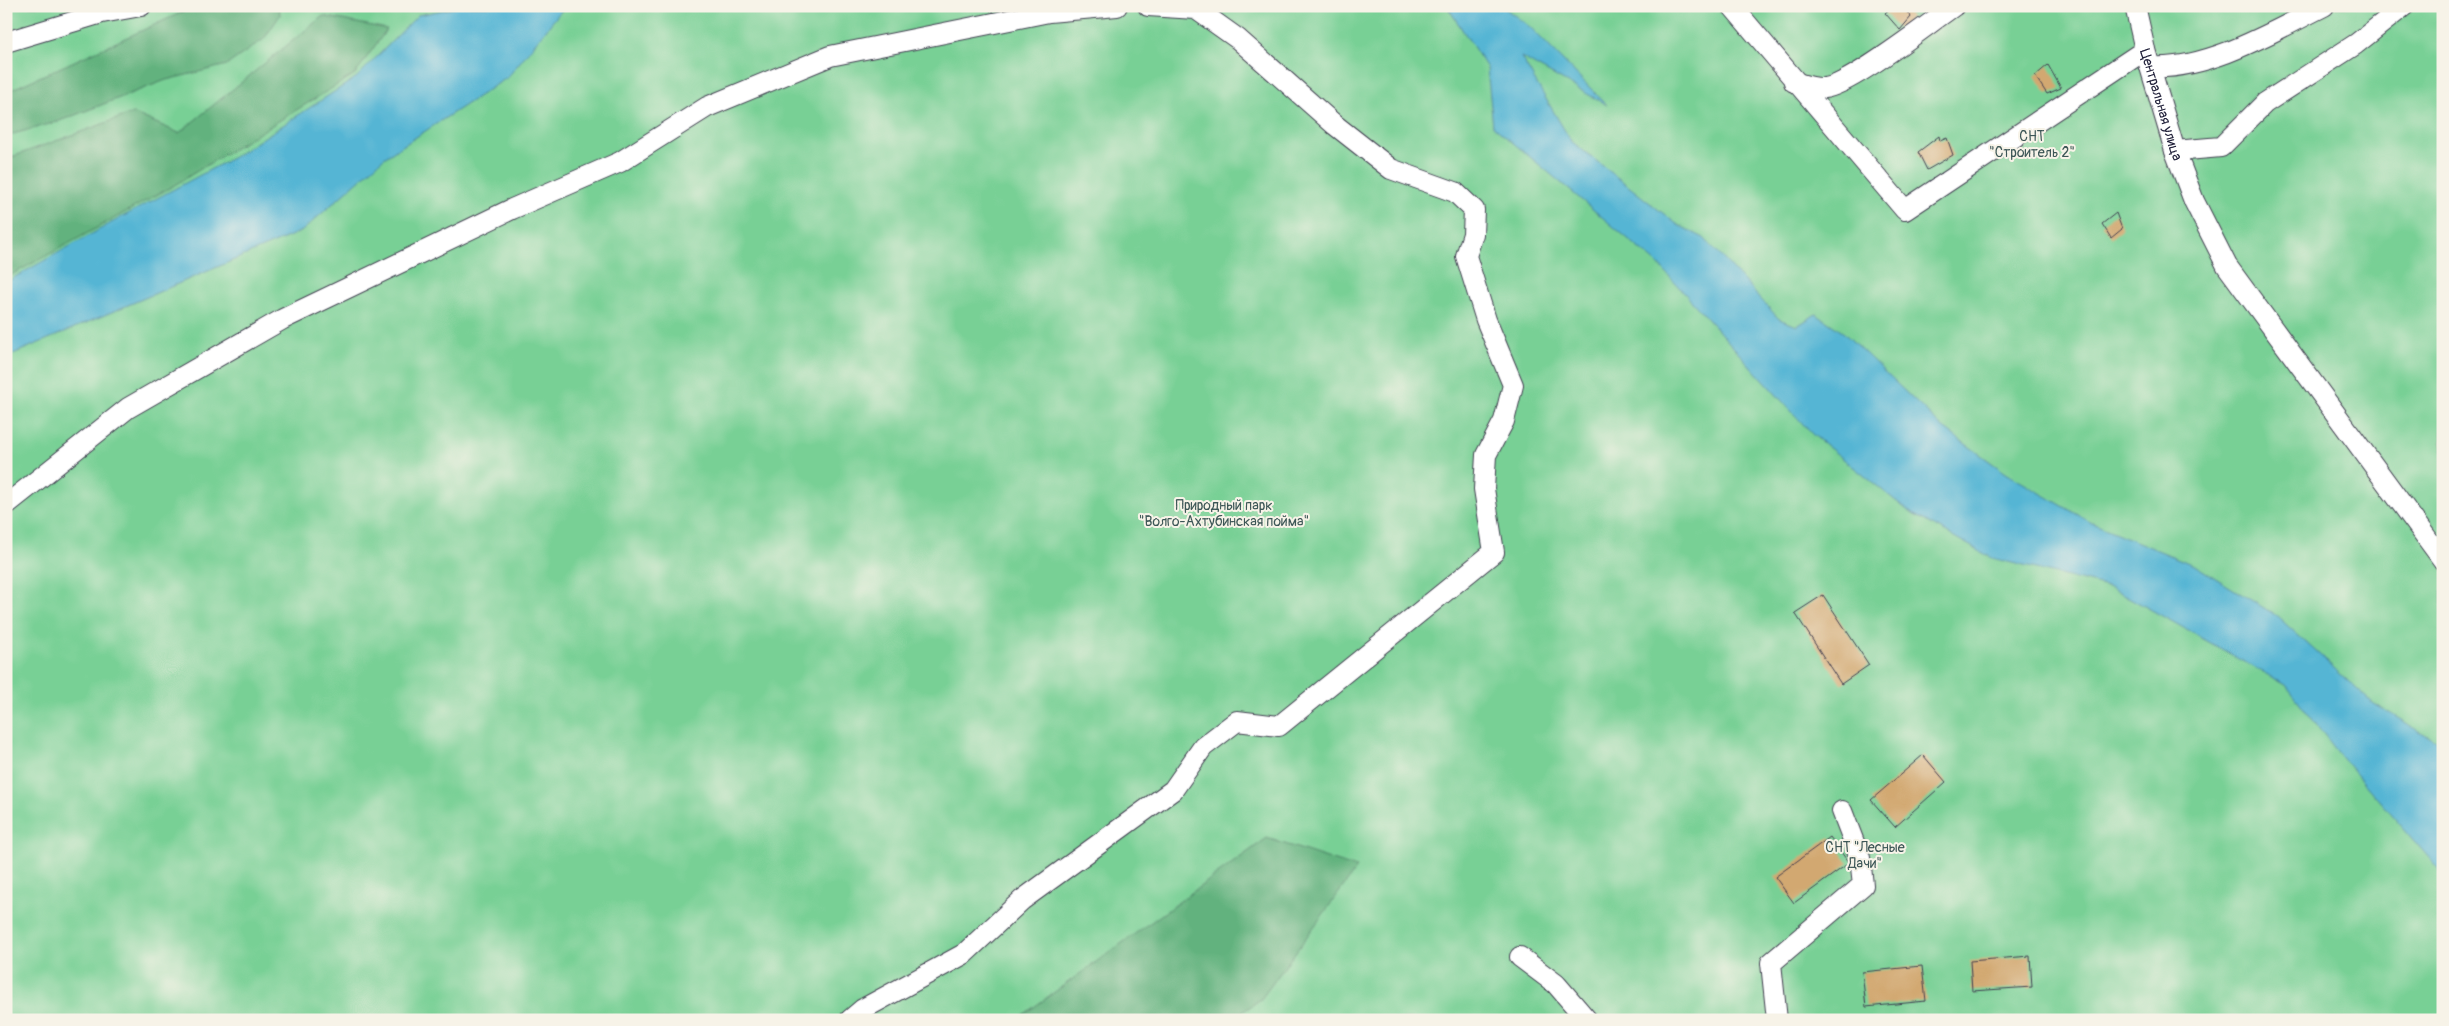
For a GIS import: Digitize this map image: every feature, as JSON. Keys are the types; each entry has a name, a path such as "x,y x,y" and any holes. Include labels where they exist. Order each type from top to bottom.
{"street":[{"path":"6,42 102,13 141,6"},
{"path":"6,505 128,408 283,319 512,209 620,162 707,107 830,56 1049,12 1117,6"},
{"path":"850,1020 863,1009 964,954 1022,900 1173,790 1202,747 1237,721 1279,726 1494,552 1484,489 1486,455 1504,421 1513,385 1486,320 1466,256 1473,234 1474,210 1455,192 1391,170 1336,125 1238,39 1196,9 1148,6"},
{"path":"1732,6 1794,82 1905,210 2147,59 2179,66 2211,57 2248,43 2324,6"},
{"path":"1794,82 1826,88 1846,81 1954,6"},
{"name":"Центральная улица","path":"2135,6 2147,59 2174,151 2194,201 2227,266 2443,560"},
{"path":"2174,151 2221,147 2265,103 2356,44 2404,6"},
{"path":"1777,1020 1771,963 1863,885 1860,858 1842,811"},
{"path":"1520,957 1556,984 1587,1020"}],"green space":[{"name":"Природный парк \"Волго-Ахтубинская пойма\"","path":"6,6 2443,6 2443,1020 6,1020"},
{"path":"196,6 279,6 280,15 264,39 227,65 166,80 57,122 6,136 6,92"},
{"path":"323,16 387,29 355,74 173,186 6,278 6,159 133,113 179,133"},
{"path":"1267,838 1357,868 1261,999 1231,1020 1016,1020"}],"water":[{"path":"463,6 565,6 508,77 384,158 302,231 6,357 6,282 234,157 357,77 418,15"},
{"path":"1447,6 1502,6 1530,27 1607,105 1521,57 1571,141 1678,225 1704,238 1779,319 1797,326 1816,314 1844,333 1942,427 2006,473 2092,523 2196,566 2277,616 2371,702 2443,745 2443,874 2343,759 2286,685 2112,588 1992,558 1911,513 1812,434 1657,263 1493,126 1487,68"}],"building":[{"path":"1893,6 1902,6 1911,17 1900,30 1885,13"},
{"path":"2048,65 2061,88 2047,94 2035,76"},
{"path":"1939,136 1940,141 1947,138 1953,155 1927,170 1918,152"},
{"path":"2116,213 2122,229 2111,238 2102,224"},
{"path":"1823,595 1869,665 1841,684 1795,613"},
{"path":"1923,755 1946,782 1895,827 1871,800"},
{"path":"1830,837 1849,863 1794,903 1775,877"},
{"path":"2030,956 2032,987 1972,991 1970,961"},
{"path":"1922,966 1926,1001 1866,1007 1862,972"}],"park label":[{"name":"СНТ \"Строитель 2\"","path":"2032,144"},
{"name":"СНТ \"Лесные Дачи\"","path":"1865,856"}]}
